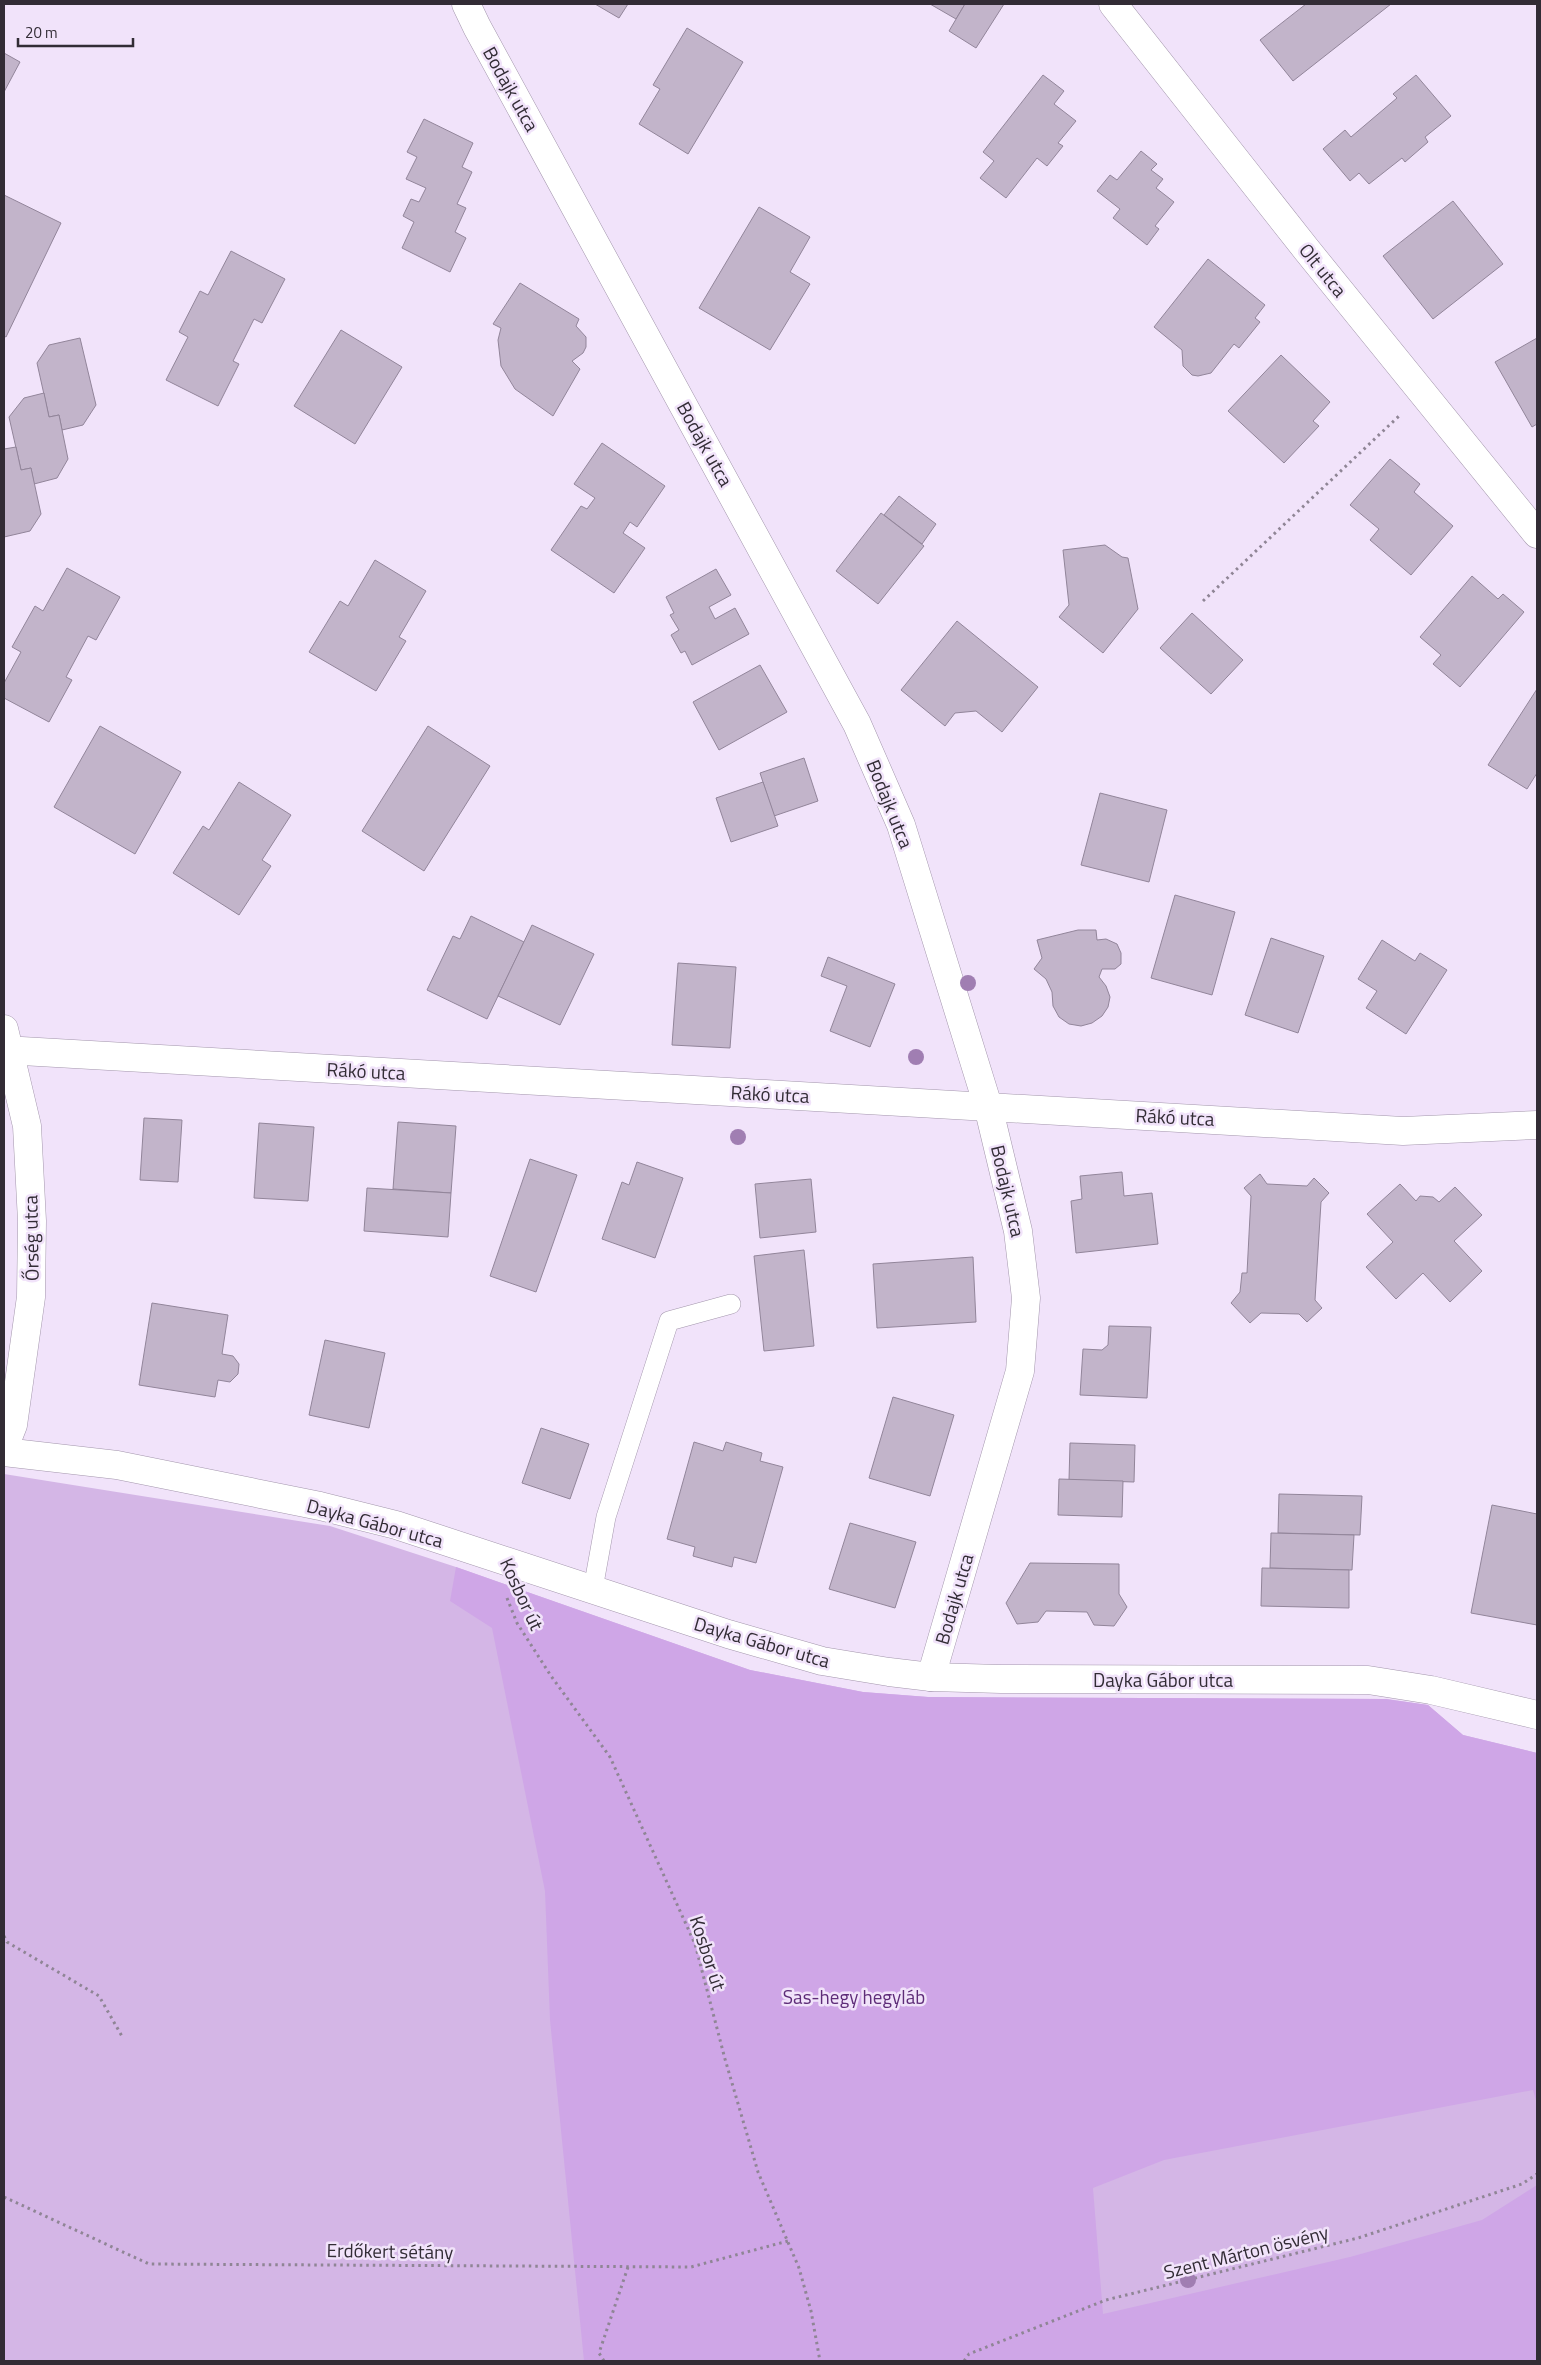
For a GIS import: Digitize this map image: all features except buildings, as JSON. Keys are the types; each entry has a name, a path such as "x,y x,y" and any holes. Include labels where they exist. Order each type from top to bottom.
{"street":[{"name":"Bodajk utca","path":"466,4 857,724 901,825 988,1106 1018,1231 1026,1298 1020,1371 932,1677"},
{"name":"Olt utca","path":"1113,4 1306,249 1537,534"},
{"name":"Rákó utca","path":"5,1043 1403,1131 1537,1125"},
{"name":"Őrség utca","path":"4,1450 13,1425 32,1287 32,1221 27,1126 5,1043"},
{"name":"Dayka Gábor utca","path":"4,1450 117,1465 320,1506 396,1525 728,1634 822,1661 932,1677 1368,1680 1431,1690 1537,1715"}],"lane":[{"path":"593,1590 606,1517 669,1321 731,1304"}],"path":[{"path":"1203,601 1423,394"},
{"name":"Kosbor út","path":"489,1556 517,1623 551,1676 610,1757 695,1944 725,2060 758,2172 799,2268 820,2361"},
{"path":"4,1936 7,1942 99,1996 123,2038"},
{"name":"Szent Márton ösvény","path":"964,2361 969,2354 1106,2300 1358,2238 1522,2184 1537,2174"},
{"name":"Erdőkert sétány","path":"4,2197 150,2264 286,2263 691,2267 788,2241"},
{"path":"604,2361 599,2353 628,2267"}],"green space":[{"path":"4,1474 330,1526 456,1567 750,1670 863,1692 928,1697 1386,1699 1428,1705 1463,1735 1537,1753 1537,2361 4,2361"},
{"name":"Sas-hegy hegyláb","path":"456,1567 750,1670 863,1692 928,1697 1386,1699 1428,1705 1463,1735 1537,1753 1537,2104 1533,2090 1164,2160 1093,2188 1103,2314 1350,2257 1482,2220 1537,2185 1537,2361 584,2361 550,2020 545,1891 492,1628 450,1601"}]}
